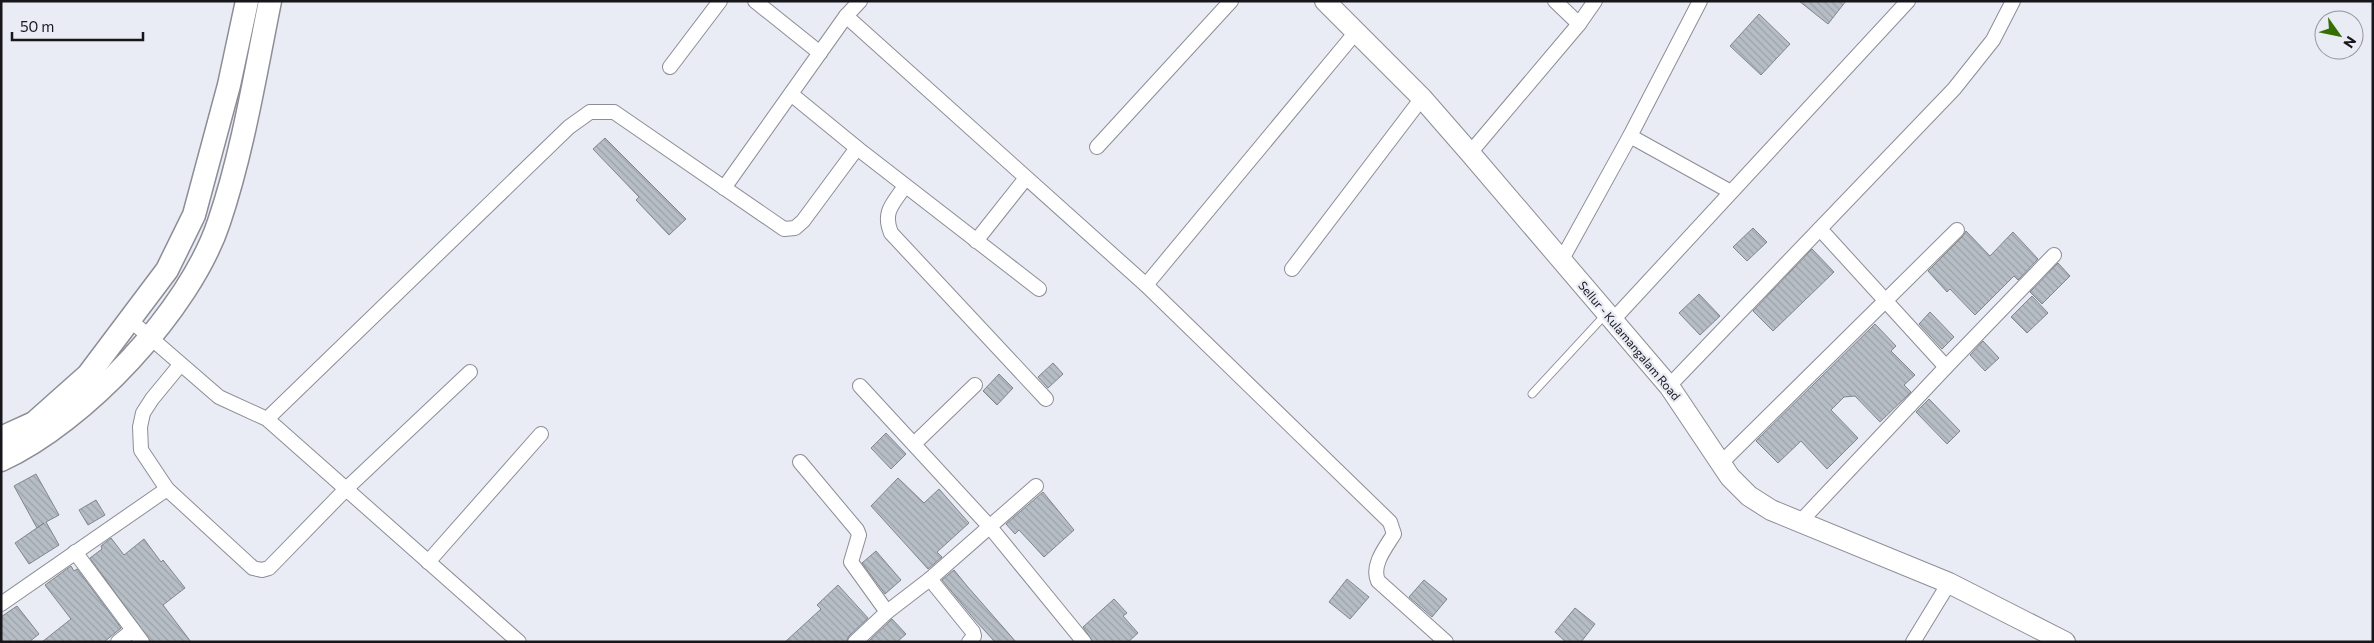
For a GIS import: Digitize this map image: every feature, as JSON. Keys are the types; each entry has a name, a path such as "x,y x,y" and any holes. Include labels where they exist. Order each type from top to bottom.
{"main road":[{"path":"1,438 34,423 88,375 167,270 194,215 230,85 247,1"},
{"path":"1,460 23,450 54,429 104,388 151,338 192,278 219,224 251,94 270,1"},
{"name":"Sellur - Kulamangalam Road","path":"1326,1 1422,98 1470,153 1669,386 1730,477 1749,496 1771,510 1949,583 2065,642"}],"street":[{"path":"670,67 720,1"},
{"path":"755,1 820,53"},
{"path":"724,188 846,16 860,1"},
{"path":"1097,147 1231,1"},
{"path":"1555,1 1579,24"},
{"path":"1470,153 1579,24 1595,1"},
{"path":"1561,261 1630,136 1700,1"},
{"path":"1609,317 1731,192 1908,1"},
{"path":"1669,386 1954,89 1993,40 2013,1"},
{"path":"846,16 1146,285 1390,522 1394,534 1376,566 1375,574 1378,580 1446,642"},
{"path":"1146,285 1356,32"},
{"path":"791,94 856,148 1039,289"},
{"path":"1292,269 1422,98"},
{"path":"267,419 568,127 590,112 614,112 784,229 795,228 803,221 856,148"},
{"path":"1630,136 1731,192"},
{"path":"976,241 1026,178"},
{"path":"905,186 888,212 886,222 890,233 1046,398"},
{"path":"1820,229 1946,367"},
{"path":"1721,463 1957,230"},
{"path":"1800,522 2054,256"},
{"path":"130,320 219,397 267,419 428,562 512,640"},
{"path":"180,364 152,399 144,413 140,427 141,450 167,489 253,568 262,570 269,568 346,489 470,372"},
{"path":"860,386 990,527 1084,642"},
{"path":"915,444 975,386"},
{"path":"428,562 541,434"},
{"path":"800,462 858,530 859,535 851,562 887,612"},
{"path":"855,642 887,612 930,579 1036,486"},
{"path":"1,604 167,489"},
{"path":"75,552 142,642"},
{"path":"930,579 972,632 974,636 969,642"},
{"path":"1913,642 1949,583"},
{"path":"118,642 133,630"}],"lane":[{"path":"1532,394 1609,317"}],"building":[{"path":"1799,1 1846,1 1828,24"},
{"path":"1759,14 1790,44 1761,75 1730,46"},
{"path":"605,138 686,219 669,235 636,200 639,197 593,149"},
{"path":"1753,228 1767,242 1747,261 1733,247"},
{"path":"1966,231 1990,256 2013,232 2038,259 2018,280 2014,276 1975,315 1950,289 1947,292 1928,271"},
{"path":"1812,249 1834,272 1773,331 1753,311"},
{"path":"2058,263 2070,276 2042,304 2030,292"},
{"path":"1699,294 1720,316 1700,335 1679,313"},
{"path":"2032,296 2048,313 2027,333 2011,317"},
{"path":"1930,312 1954,337 1942,349 1919,324"},
{"path":"1875,324 1896,346 1891,351 1915,375 1904,385 1911,392 1880,422 1855,396 1844,397 1831,410 1858,438 1827,469 1801,441 1778,463 1756,441"},
{"path":"1983,341 1999,358 1985,371 1970,355"},
{"path":"1053,363 1063,374 1048,388 1038,377"},
{"path":"999,374 1013,388 997,405 983,391"},
{"path":"1929,399 1960,431 1947,444 1916,412"},
{"path":"886,433 906,454 891,469 871,448"},
{"path":"36,474 59,515 46,522 59,545 29,564 15,543 37,528 14,486"},
{"path":"898,478 924,503 939,489 969,523 937,552 942,557 928,569 871,506"},
{"path":"1043,492 1074,530 1044,557 1019,530 1015,534 1006,524"},
{"path":"96,500 105,515 88,525 79,510"},
{"path":"111,538 124,555 144,539 161,562 163,560 185,588 163,605 191,642 151,642 90,558 102,549 101,546"},
{"path":"876,551 901,580 885,594 862,563"},
{"path":"71,566 74,571 77,569 121,628 104,642 42,642 71,619 45,585"},
{"path":"954,570 1016,642 995,642 975,620 942,580"},
{"path":"1347,579 1369,597 1350,619 1329,602"},
{"path":"1424,580 1447,599 1432,617 1409,597"},
{"path":"838,585 868,618 849,636 846,642 785,642 821,609 817,605"},
{"path":"1114,599 1127,613 1123,616 1138,633 1128,642 1093,642 1083,627"},
{"path":"17,606 39,634 29,642 1,642 1,617"},
{"path":"1575,608 1595,624 1581,642 1566,642 1555,632"},
{"path":"892,619 906,634 897,642 868,642"}]}
